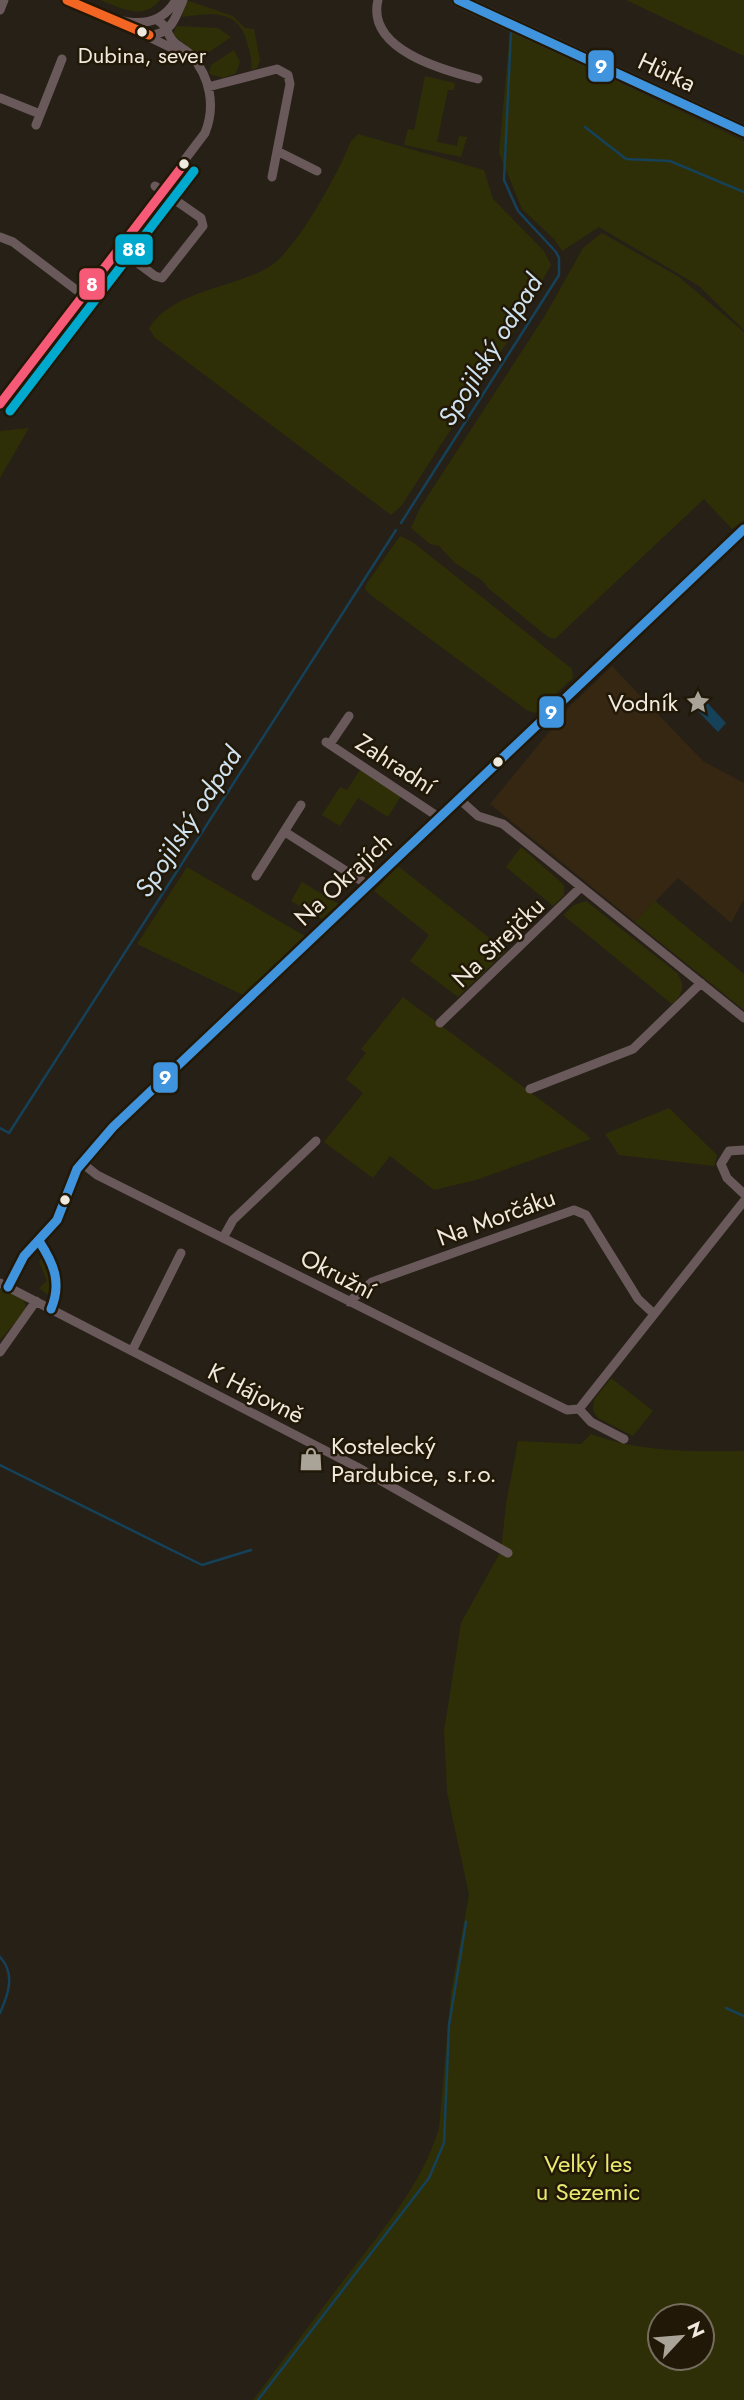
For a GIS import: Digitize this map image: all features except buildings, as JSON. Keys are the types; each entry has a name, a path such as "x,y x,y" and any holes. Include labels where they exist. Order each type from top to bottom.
{"main road":[{"name":"Hůrka","path":"457,0 744,132"}],"street":[{"path":"0,10 4,0"},
{"path":"67,0 149,35 199,68"},
{"path":"97,12 136,23 156,20 176,0"},
{"path":"149,35 164,31 183,0"},
{"path":"378,0 378,22 392,44 478,79"},
{"path":"0,404 119,249 159,188 205,133 211,111 208,87 188,52 171,40 156,20"},
{"path":"164,31 169,46"},
{"path":"36,125 62,59"},
{"path":"208,87 274,70 285,72 290,80 279,152 272,177"},
{"path":"0,98 40,114"},
{"path":"279,152 317,171"},
{"path":"119,249 155,276 165,275 203,222 159,188"},
{"path":"0,237 13,242 83,295"},
{"name":"Na Okrajích","path":"4,1285 23,1256 57,1220 82,1163 113,1126 744,530"},
{"name":"Zahradní","path":"349,716 328,743 440,818"},
{"path":"459,799 478,816 503,824 744,1018"},
{"path":"256,876 301,805"},
{"path":"285,832 368,885"},
{"name":"Na Strejčku","path":"440,1023 581,887"},
{"path":"530,1089 633,1049 701,983"},
{"path":"223,1238 233,1220 316,1141"},
{"path":"744,1150 729,1151 721,1164 727,1178 744,1194"},
{"name":"Okružní","path":"82,1163 97,1175 349,1302 568,1410 579,1409 591,1422 624,1439"},
{"path":"579,1409 744,1201"},
{"name":"Na Morčáku","path":"349,1302 372,1282 573,1210 586,1215 638,1299 654,1314"},
{"path":"39,1241 56,1270 59,1283 58,1294 51,1309"},
{"path":"132,1351 181,1253"},
{"name":"K Hájovně","path":"4,1285 357,1467 508,1553"},
{"path":"0,1352 36,1301"}],"shaded area":[{"path":"612,666 703,761 744,783 744,899 731,923 678,878 635,922 490,804 571,705"}],"green space":[{"path":"100,0 160,0 146,10 132,11"},
{"path":"186,0 233,16 245,28 254,29 260,60 257,68 251,70 247,42 237,23 222,15 182,17"},
{"path":"626,0 744,0 744,56"},
{"path":"176,26 218,28 231,37 202,57 173,35"},
{"path":"510,31 744,141 744,330 699,286 599,227 562,251 554,239 522,209 499,153"},
{"path":"234,50 240,62 236,73 223,78 209,74 211,65"},
{"path":"425,76 455,83 454,90 448,90 437,142 457,146 459,136 467,137 461,157 404,145 408,129 414,130"},
{"path":"358,134 484,170 493,199 544,251 551,265 513,333 402,505 391,515 154,337 149,328 160,315 173,306 254,274 280,258 316,210 351,141"},
{"path":"602,233 679,277 744,332 744,520 732,529 704,499 555,639 548,637 489,589 483,581 455,563 439,546 430,544 411,528 420,508 546,314 583,248"},
{"path":"29,428 0,478 0,431"},
{"path":"400,536 414,543 572,669 573,678 535,713 528,711 372,596 365,589 367,583"},
{"path":"360,770 401,796 388,817 358,798 340,826 322,815 340,787 347,790"},
{"path":"521,847 564,885 564,895 553,906 506,867"},
{"path":"398,866 506,951 458,997 410,961 429,935 374,891"},
{"path":"187,867 305,936 243,995 137,944"},
{"path":"302,882 339,904 322,919 291,901"},
{"path":"586,901 677,973 682,982 682,990 672,1004 563,915 574,905"},
{"path":"655,901 744,974 744,1010 635,922"},
{"path":"403,997 591,1139 476,1180 434,1190 390,1156 373,1178 324,1142 363,1093 346,1079 366,1053 361,1049"},
{"path":"669,1108 717,1155 714,1166 619,1155 605,1134"},
{"path":"44,1253 53,1271 51,1297 39,1288 47,1281 39,1262"},
{"path":"0,1287 23,1298 27,1309 0,1340"},
{"path":"611,1378 653,1411 633,1436 598,1418 593,1411 594,1400"},
{"name":"Velký les u Sezemic","path":"591,1434 647,1448 744,1451 744,2400 253,2400 400,2206 423,2169 439,2128 451,1992 469,1895 447,1792 444,1731 461,1623 501,1551 506,1504 518,1441 581,1444"}],"water":[{"path":"700,695 726,723 718,732 691,704"}],"waterway":[{"name":"Spojilský odpad","path":"401,523 559,275 559,258 556,252 518,211 504,180 511,32"},
{"path":"585,127 626,159 670,161 744,192"},
{"name":"Spojilský odpad","path":"0,1128 9,1133 396,530"},
{"path":"0,1465 202,1565 251,1550"},
{"path":"258,2400 429,2178 444,2143 449,2025 466,1922"},
{"name":"Spojilský odpad","path":"0,1957 9,1977 8,1992 0,2013"},
{"path":"726,2008 744,2016"}],"transit line":[{"path":"67,0 149,35"},
{"name":"9","path":"458,0 744,132"},
{"name":"8","path":"0,404 184,164"},
{"name":"88","path":"10,411 194,171"},
{"name":"9","path":"8,1287 24,1256 57,1220 77,1169 113,1127 744,529"},
{"name":"9","path":"39,1241 55,1274 56,1291 51,1309"}],"place":[{"name":"Dubina, sever","path":"142,32"},
{"name":"Vodník","path":"698,702"},
{"name":"Kostelecký Pardubice, s.r.o.","path":"311,1459"}]}
